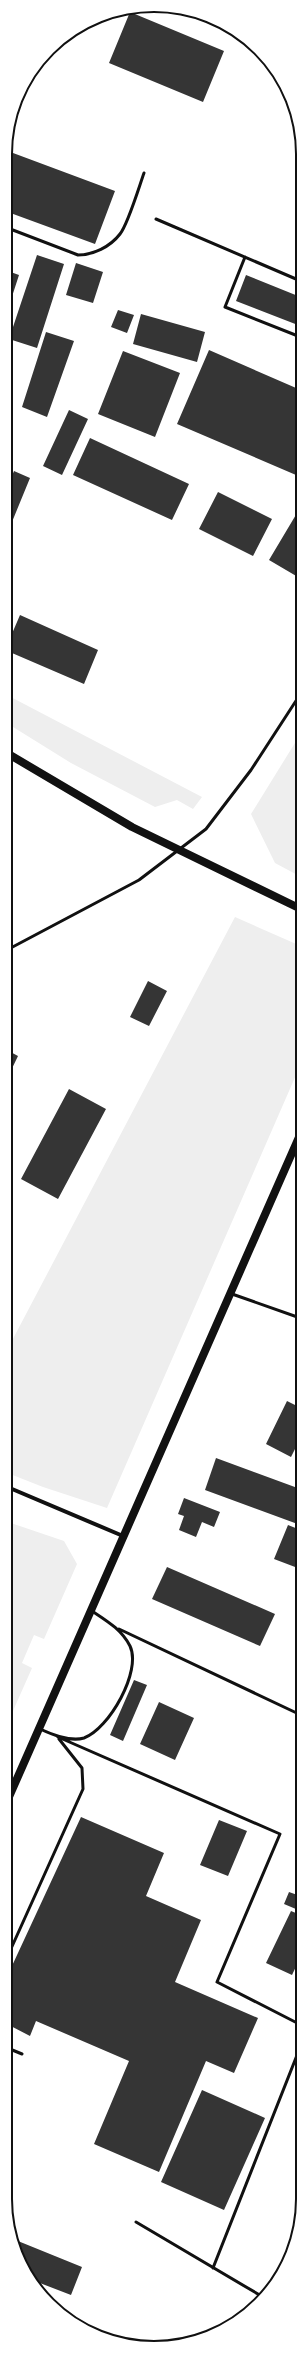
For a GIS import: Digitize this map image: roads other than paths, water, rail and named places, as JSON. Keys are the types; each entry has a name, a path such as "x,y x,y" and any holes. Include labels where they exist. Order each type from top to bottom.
{"main road":[{"path":"12,756 132,827 296,907"},
{"path":"12,1790 296,1144"}],"street":[{"path":"12,1489 123,1536"}],"lane":[{"path":"12,230 78,255 90,255 104,247 121,233 144,173"},
{"path":"156,219 296,279"},
{"path":"245,257 225,307 296,335"},
{"path":"12,947 139,880 206,829 251,770 296,701"},
{"path":"230,1294 296,1317"},
{"path":"90,1610 117,1628 296,1713"},
{"path":"58,1737 82,1738 94,1734 117,1704 132,1675 133,1658 130,1646 117,1628"},
{"path":"39,1728 280,1834 217,1982 296,2022"},
{"path":"12,1946 83,1789 82,1768 58,1737"},
{"path":"12,2050 22,2054"},
{"path":"214,2268 296,2058"},
{"path":"136,2222 259,2295"}]}
